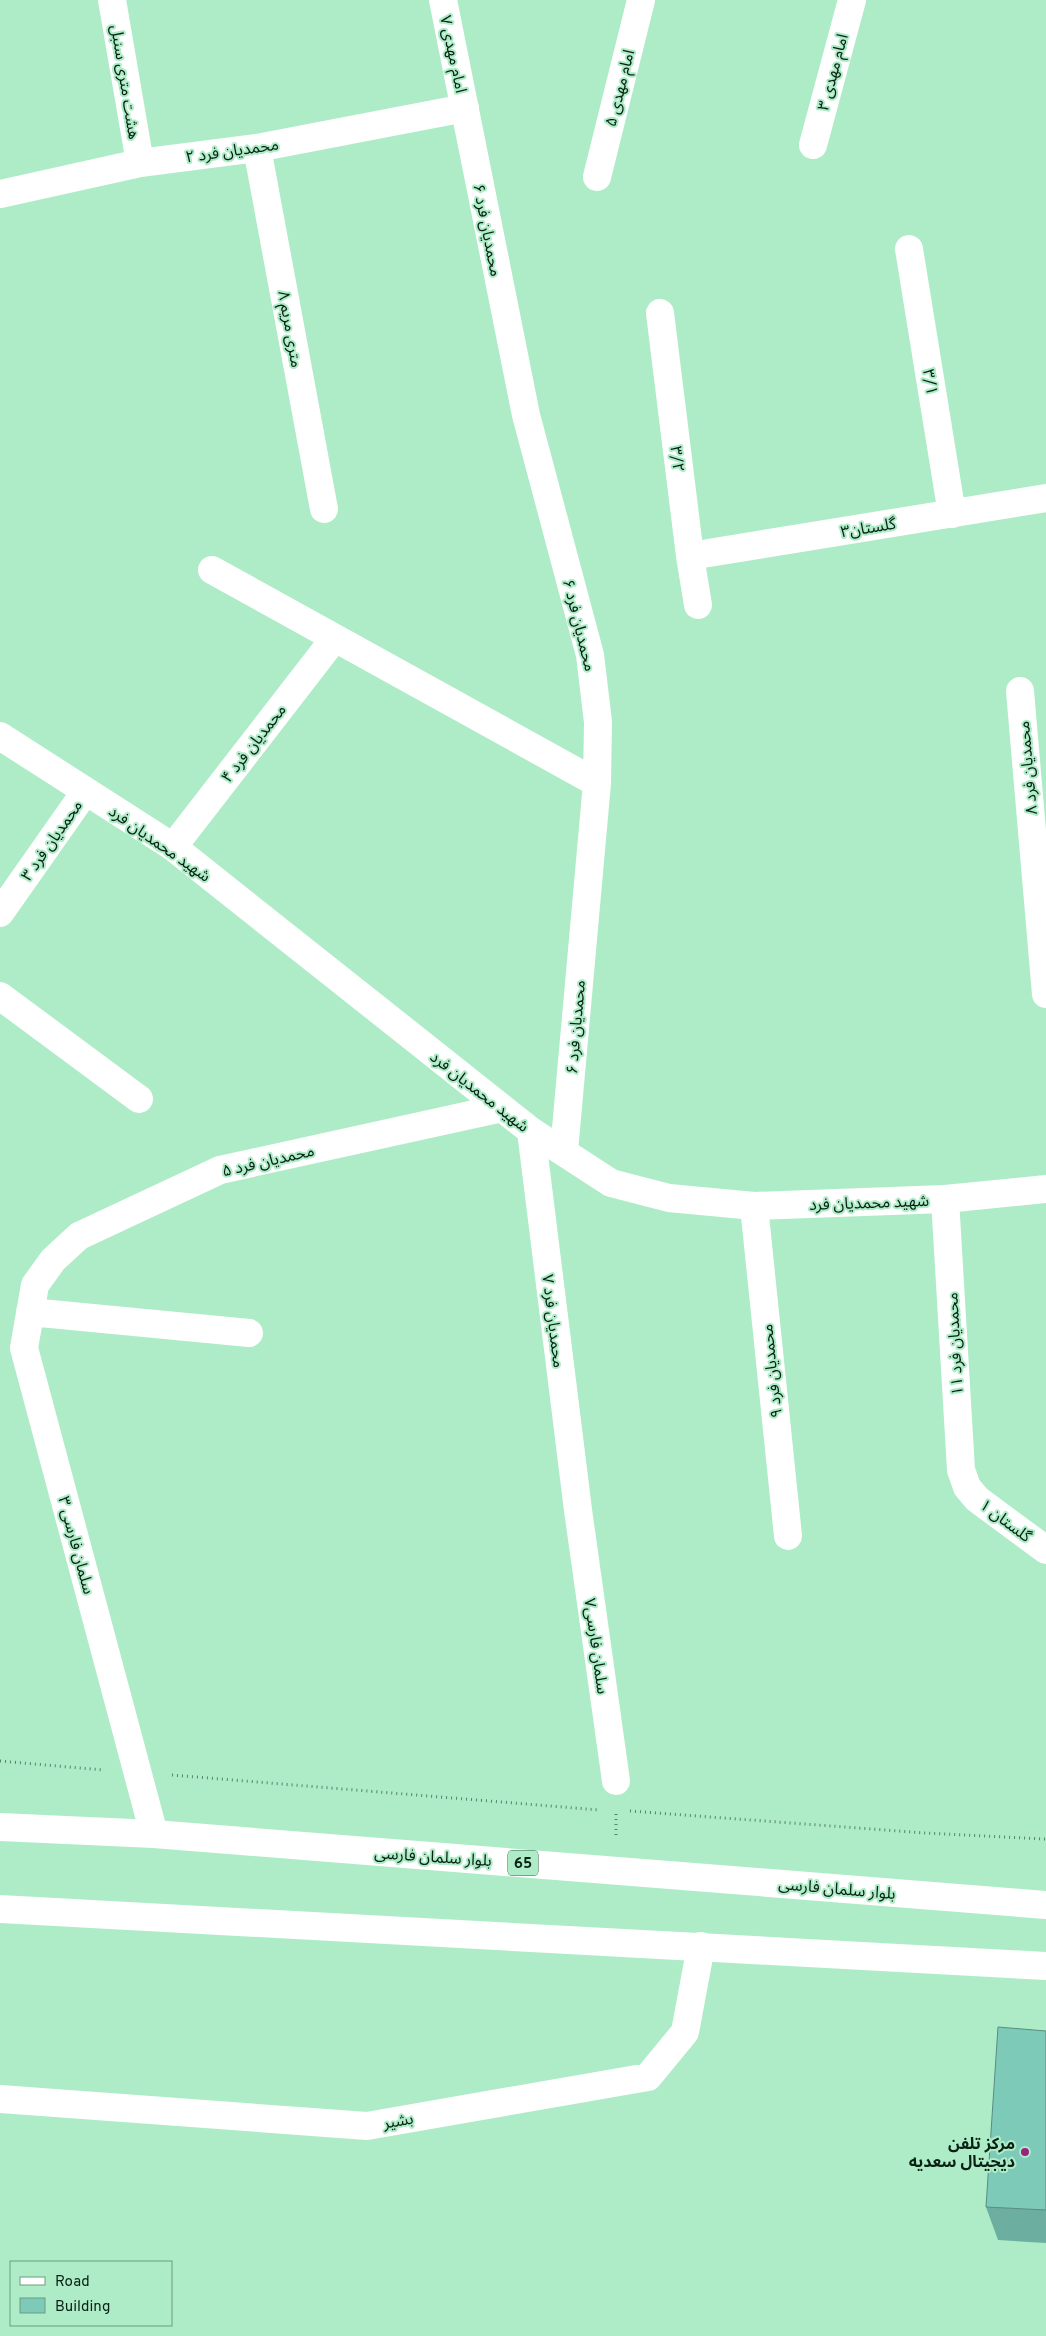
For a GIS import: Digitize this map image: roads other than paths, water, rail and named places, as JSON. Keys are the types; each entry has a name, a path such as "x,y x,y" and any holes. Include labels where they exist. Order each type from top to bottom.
{"street":[{"name":"هشت متری سنبل","path":"112,0 140,163"},
{"name":"۷ امام مهدی","path":"443,0 465,108"},
{"name":"۵ امام مهدی","path":"597,177 641,0"},
{"name":"۳ امام مهدی","path":"813,145 852,0"},
{"name":"۲ محمدیان فرد","path":"0,194 140,163 257,148 465,108"},
{"name":"۶ محمدیان فرد","path":"465,108 526,415 590,655 598,722 597,783 564,1151"},
{"name":"۸ متری مریم","path":"257,148 324,509"},
{"name":"۳/۱","path":"909,249 952,514"},
{"name":"۳/۲","path":"660,313 690,556 698,605"},
{"name":"گلستان۳","path":"690,556 1046,498"},
{"path":"212,570 597,783"},
{"name":"۴ محمدیان فرد","path":"173,847 334,638"},
{"name":"۸ محمدیان فرد","path":"1020,691 1046,994"},
{"name":"شهید محمدیان فرد","path":"0,736 173,847 531,1131 611,1183 668,1198 754,1206 945,1199 1046,1189"},
{"name":"۳ محمدیان فرد","path":"0,913 86,792"},
{"path":"0,996 139,1099"},
{"name":"۵ محمدیان فرد","path":"53,1260 79,1236 220,1170 502,1108"},
{"name":"۷ محمدیان فرد","path":"531,1131 578,1510"},
{"name":"۱۱ محمدیان فرد","path":"945,1199 961,1470 967,1487"},
{"name":"۹ محمدیان فرد","path":"754,1206 788,1536"},
{"name":"۳ سلمان فارسی","path":"53,1260 35,1285 24,1348 154,1834"},
{"path":"30,1312 249,1333"},
{"name":"۱ گلستان","path":"967,1487 977,1499 1046,1550"},
{"name":"سلمان فارسی۷","path":"578,1510 616,1781"},
{"name":"بلوار سلمان فارسی","path":"0,1827 154,1834 1046,1905"},
{"path":"0,1909 1046,1966"},
{"name":"بشیر","path":"0,2099 368,2126 648,2077 686,2032 701,1946"}],"place":[{"name":"مرکز تلفن دیجیتال سعدیه","path":"1025,2152"}]}
